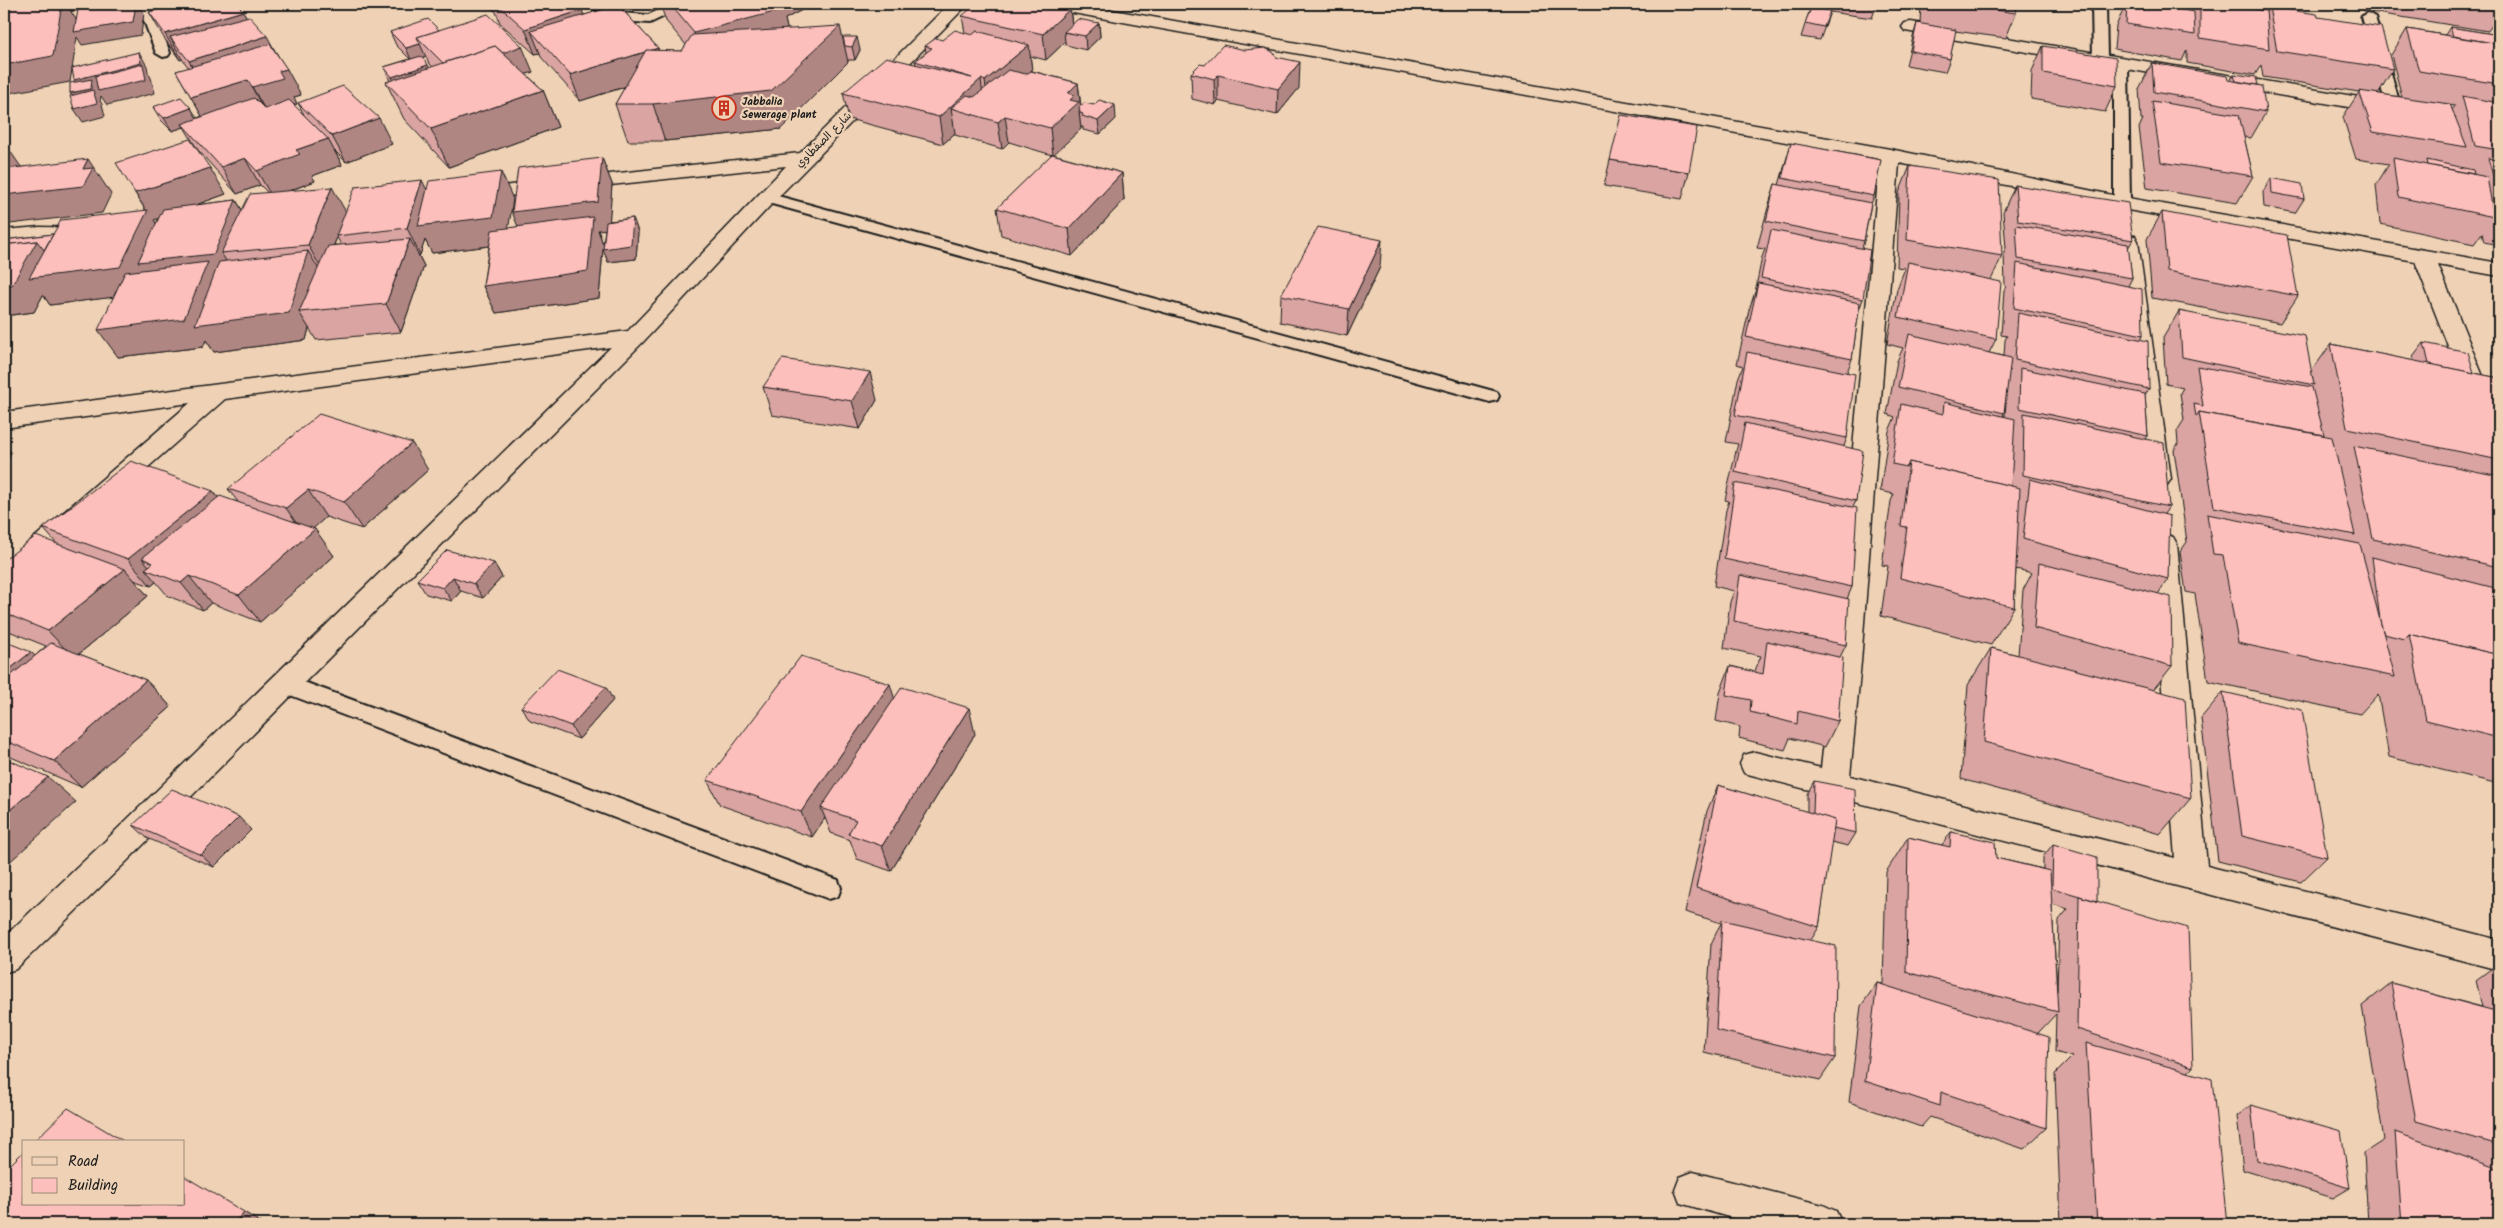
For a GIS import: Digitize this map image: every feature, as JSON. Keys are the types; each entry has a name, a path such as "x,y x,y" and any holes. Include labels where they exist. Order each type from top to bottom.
{"street":[{"name":"شارع الصفطاوي","path":"4,958 114,853 635,337 767,198 959,4"},
{"path":"1051,4 1890,155 2122,203 2499,269"},
{"path":"4,26 147,5"},
{"path":"1911,27 2413,112"},
{"path":"1834,784 1847,662 1890,155"},
{"path":"453,196 806,158"},
{"path":"2122,203 2161,512 2192,876"},
{"path":"4,236 40,233 109,234"},
{"path":"2424,256 2499,446"},
{"path":"4,420 635,337"},
{"path":"4,579 217,393"},
{"path":"1756,764 2499,954"},
{"path":"1693,1190 1823,1224"}],"lane":[{"path":"578,4 589,15 650,19 682,4"},
{"path":"2100,4 2100,59"},
{"path":"147,5 162,53"},
{"path":"2368,17 2394,108"},
{"path":"2121,62 2122,203"},
{"path":"767,198 1490,396"},
{"path":"285,684 829,888"}],"building":[{"path":"30,4 62,4 53,56 4,65 4,8"},
{"path":"116,4 136,4 133,22 74,32 78,10"},
{"path":"179,4 238,4 243,11 165,34 149,12"},
{"path":"497,4 575,4 582,10 525,29"},
{"path":"670,4 777,4 782,10 694,33"},
{"path":"976,4 1047,4 1070,9 1043,34 962,16"},
{"path":"1954,4 2016,4 2016,13"},
{"path":"2127,4 2147,4 2194,12 2195,35 2126,24"},
{"path":"2200,4 2224,4 2266,11 2269,49 2200,38"},
{"path":"618,5 658,48 646,50 645,52 570,75 531,31"},
{"path":"2269,7 2317,14 2318,17 2381,27 2393,69 2277,51"},
{"path":"1811,8 1830,11 1824,27 1805,23"},
{"path":"488,14 522,46 503,53 495,46 443,63 417,37"},
{"path":"249,16 267,36 189,61 170,37"},
{"path":"428,19 439,30 417,37 420,44 406,48 390,32"},
{"path":"1078,19 1099,23 1085,36 1064,32"},
{"path":"1917,23 1956,30 1950,59 1911,51"},
{"path":"840,26 771,91 653,104 615,104 646,50 682,51 692,35"},
{"path":"2450,27 2499,35 2499,44 2453,36"},
{"path":"2407,29 2499,44 2499,84 2419,71"},
{"path":"955,30 972,35 977,31 1029,45 985,81 981,79 939,117 843,93 886,57 972,78 915,61 932,48 925,46 936,38 942,40"},
{"path":"843,37 857,37 852,47 845,46"},
{"path":"270,44 287,69 279,71 283,78 252,87 248,80 191,97 176,71"},
{"path":"1223,45 1245,50 1265,48 1273,52 1276,57 1300,62 1278,89 1218,75 1214,79 1191,73 1200,64 1205,65"},
{"path":"495,46 543,90 431,129 386,82"},
{"path":"2043,46 2116,58 2117,86 2043,73"},
{"path":"139,52 141,63 74,80 72,68"},
{"path":"421,56 428,65 392,77 384,67"},
{"path":"2152,63 2227,76 2228,80 2262,86 2266,112 2154,92"},
{"path":"143,64 146,80 98,91 95,76"},
{"path":"1008,70 1026,74 1031,71 1078,83 1068,93 1075,95 1070,100 1079,102 1050,128 1005,116 998,122 951,108 967,95 974,97"},
{"path":"2234,74 2256,77 2258,85 2236,81"},
{"path":"92,79 91,89 70,93 70,83"},
{"path":"343,86 379,118 332,136 298,103"},
{"path":"93,90 97,103 74,109 70,96"},
{"path":"2359,91 2450,104 2467,147 2373,132"},
{"path":"2462,96 2499,103 2499,150 2475,146"},
{"path":"181,97 191,108 164,118 153,107"},
{"path":"254,98 265,109 289,100 328,139 296,150 300,154 257,171 245,158 221,167 182,124"},
{"path":"1099,100 1115,105 1098,121 1082,116 1083,114 1080,113 1079,107 1084,103 1094,105"},
{"path":"2152,101 2239,115 2253,176 2161,162"},
{"path":"1621,115 1697,127 1689,172 1610,160"},
{"path":"190,139 210,168 135,193 116,163"},
{"path":"1791,143 1881,160 1874,196 1782,178"},
{"path":"1052,154 1122,173 1069,229 997,208"},
{"path":"602,158 598,202 512,212 518,168"},
{"path":"2393,158 2487,177 2494,217 2398,197"},
{"path":"2488,158 2499,160 2499,197"},
{"path":"88,159 83,169 93,168 83,186 4,195 4,173 6,169"},
{"path":"2427,160 2473,170 2474,174 2428,165"},
{"path":"1910,166 1999,180 2002,256 1907,240"},
{"path":"501,172 493,217 418,226 429,181"},
{"path":"2271,178 2302,184 2304,199 2272,193"},
{"path":"422,180 407,228 336,236 355,187"},
{"path":"1775,184 1871,203 1864,241 1766,221"},
{"path":"2015,185 2128,203 2133,240 2018,221"},
{"path":"332,187 308,245 221,253 250,194"},
{"path":"236,200 214,254 138,262 163,209"},
{"path":"148,210 120,267 29,278 61,220"},
{"path":"2162,212 2287,235 2298,296 2167,271"},
{"path":"593,217 588,271 483,286 492,230"},
{"path":"633,218 631,245 603,249 606,222"},
{"path":"2016,225 2128,244 2132,278 2018,259"},
{"path":"1318,227 1382,240 1349,309 1281,295"},
{"path":"1771,230 1870,250 1863,299 1761,278"},
{"path":"53,234 44,250 37,241 4,245 4,240"},
{"path":"410,239 386,304 299,312 328,246"},
{"path":"37,241 12,285 4,286 4,245"},
{"path":"308,251 289,313 195,325 219,262"},
{"path":"208,262 184,319 98,330 125,272"},
{"path":"1908,262 2001,282 1996,339 1898,317"},
{"path":"2017,263 2142,289 2143,335 2014,308"},
{"path":"1758,283 1860,303 1852,359 1746,337"},
{"path":"2179,311 2305,336 2314,385 2182,357"},
{"path":"2018,313 2148,341 2149,389 2015,360"},
{"path":"1909,334 2011,358 2004,413 1898,387"},
{"path":"2424,343 2468,352 2474,373 2429,364"},
{"path":"2331,344 2499,378 2499,460 2347,428"},
{"path":"1747,352 1855,374 1847,438 1735,415"},
{"path":"782,359 870,372 852,401 763,387"},
{"path":"2197,366 2312,387 2324,435 2199,412 2196,417 2194,404 2203,406"},
{"path":"2020,368 2145,394 2148,436 2019,408"},
{"path":"1944,402 2015,419 2011,486 1909,462 1907,467 1892,464 1901,404 1943,414"},
{"path":"2199,412 2332,437 2355,535 2214,507"},
{"path":"2024,413 2164,443 2169,507 2023,475"},
{"path":"319,414 412,443 344,502 308,490 286,508 228,489"},
{"path":"1745,423 1863,451 1856,501 1735,472"},
{"path":"2354,446 2499,476 2499,567 2373,539"},
{"path":"131,461 213,491 128,559 43,528"},
{"path":"1909,462 2020,488 2014,607 1900,578 1907,527 1901,526"},
{"path":"2030,479 2170,516 2168,579 2023,539"},
{"path":"1735,483 1857,508 1852,587 1724,559"},
{"path":"220,496 315,529 239,595 189,576 181,583 145,569 153,563 142,558"},
{"path":"2207,514 2360,544 2395,677 2238,643 2223,555 2213,554"},
{"path":"36,536 125,569 48,631 4,613 4,560"},
{"path":"447,550 494,563 474,584 453,577 443,588 417,580"},
{"path":"2372,557 2499,589 2499,655 2409,634 2404,639 2384,634 2380,620"},
{"path":"2039,563 2171,597 2172,666 2034,628"},
{"path":"1740,575 1849,599 1846,645 1734,621"},
{"path":"2409,634 2499,655 2499,738 2426,720"},
{"path":"4,641 31,652 4,674"},
{"path":"1767,641 1843,658 1838,721 1798,711 1797,724 1750,712 1751,700 1726,695 1730,666 1763,674"},
{"path":"51,643 146,680 54,761 4,740 4,681"},
{"path":"1991,648 2185,698 2191,798 1984,742"},
{"path":"801,656 890,684 801,812 707,780"},
{"path":"557,669 606,687 571,726 521,707"},
{"path":"902,687 969,708 882,846 848,834 856,820 821,808"},
{"path":"2223,692 2302,710 2327,857 2242,836"},
{"path":"4,758 48,777 4,815"},
{"path":"1814,781 1855,789 1856,833 1833,828 1835,820 1813,814"},
{"path":"1718,785 1835,820 1819,927 1696,888"},
{"path":"172,789 239,817 201,855 133,825"},
{"path":"1951,832 1995,842 1996,858 2050,871 2058,1012 1906,972 1908,837 1950,847"},
{"path":"2053,844 2097,857 2097,901 2052,888"},
{"path":"2079,896 2188,928 2193,1067 2077,1029"},
{"path":"1722,920 1836,946 1835,1058 1716,1030"},
{"path":"2492,968 2499,970 2499,997"},
{"path":"1877,983 2049,1037 2046,1128 1941,1092 1940,1106 1865,1081"},
{"path":"2391,983 2499,1012 2499,1145 2416,1121"},
{"path":"2086,1043 2212,1079 2227,1224 2097,1224"},
{"path":"2251,1105 2341,1131 2350,1188 2257,1160"},
{"path":"68,1108 122,1140 35,1140"},
{"path":"2395,1132 2499,1169 2499,1224 2402,1224"},
{"path":"22,1153 22,1206 185,1206 185,1177 244,1212 233,1224 4,1224 4,1171"}],"place":[{"name":"Jabbalia Sewerage plant","path":"724,108"}]}
